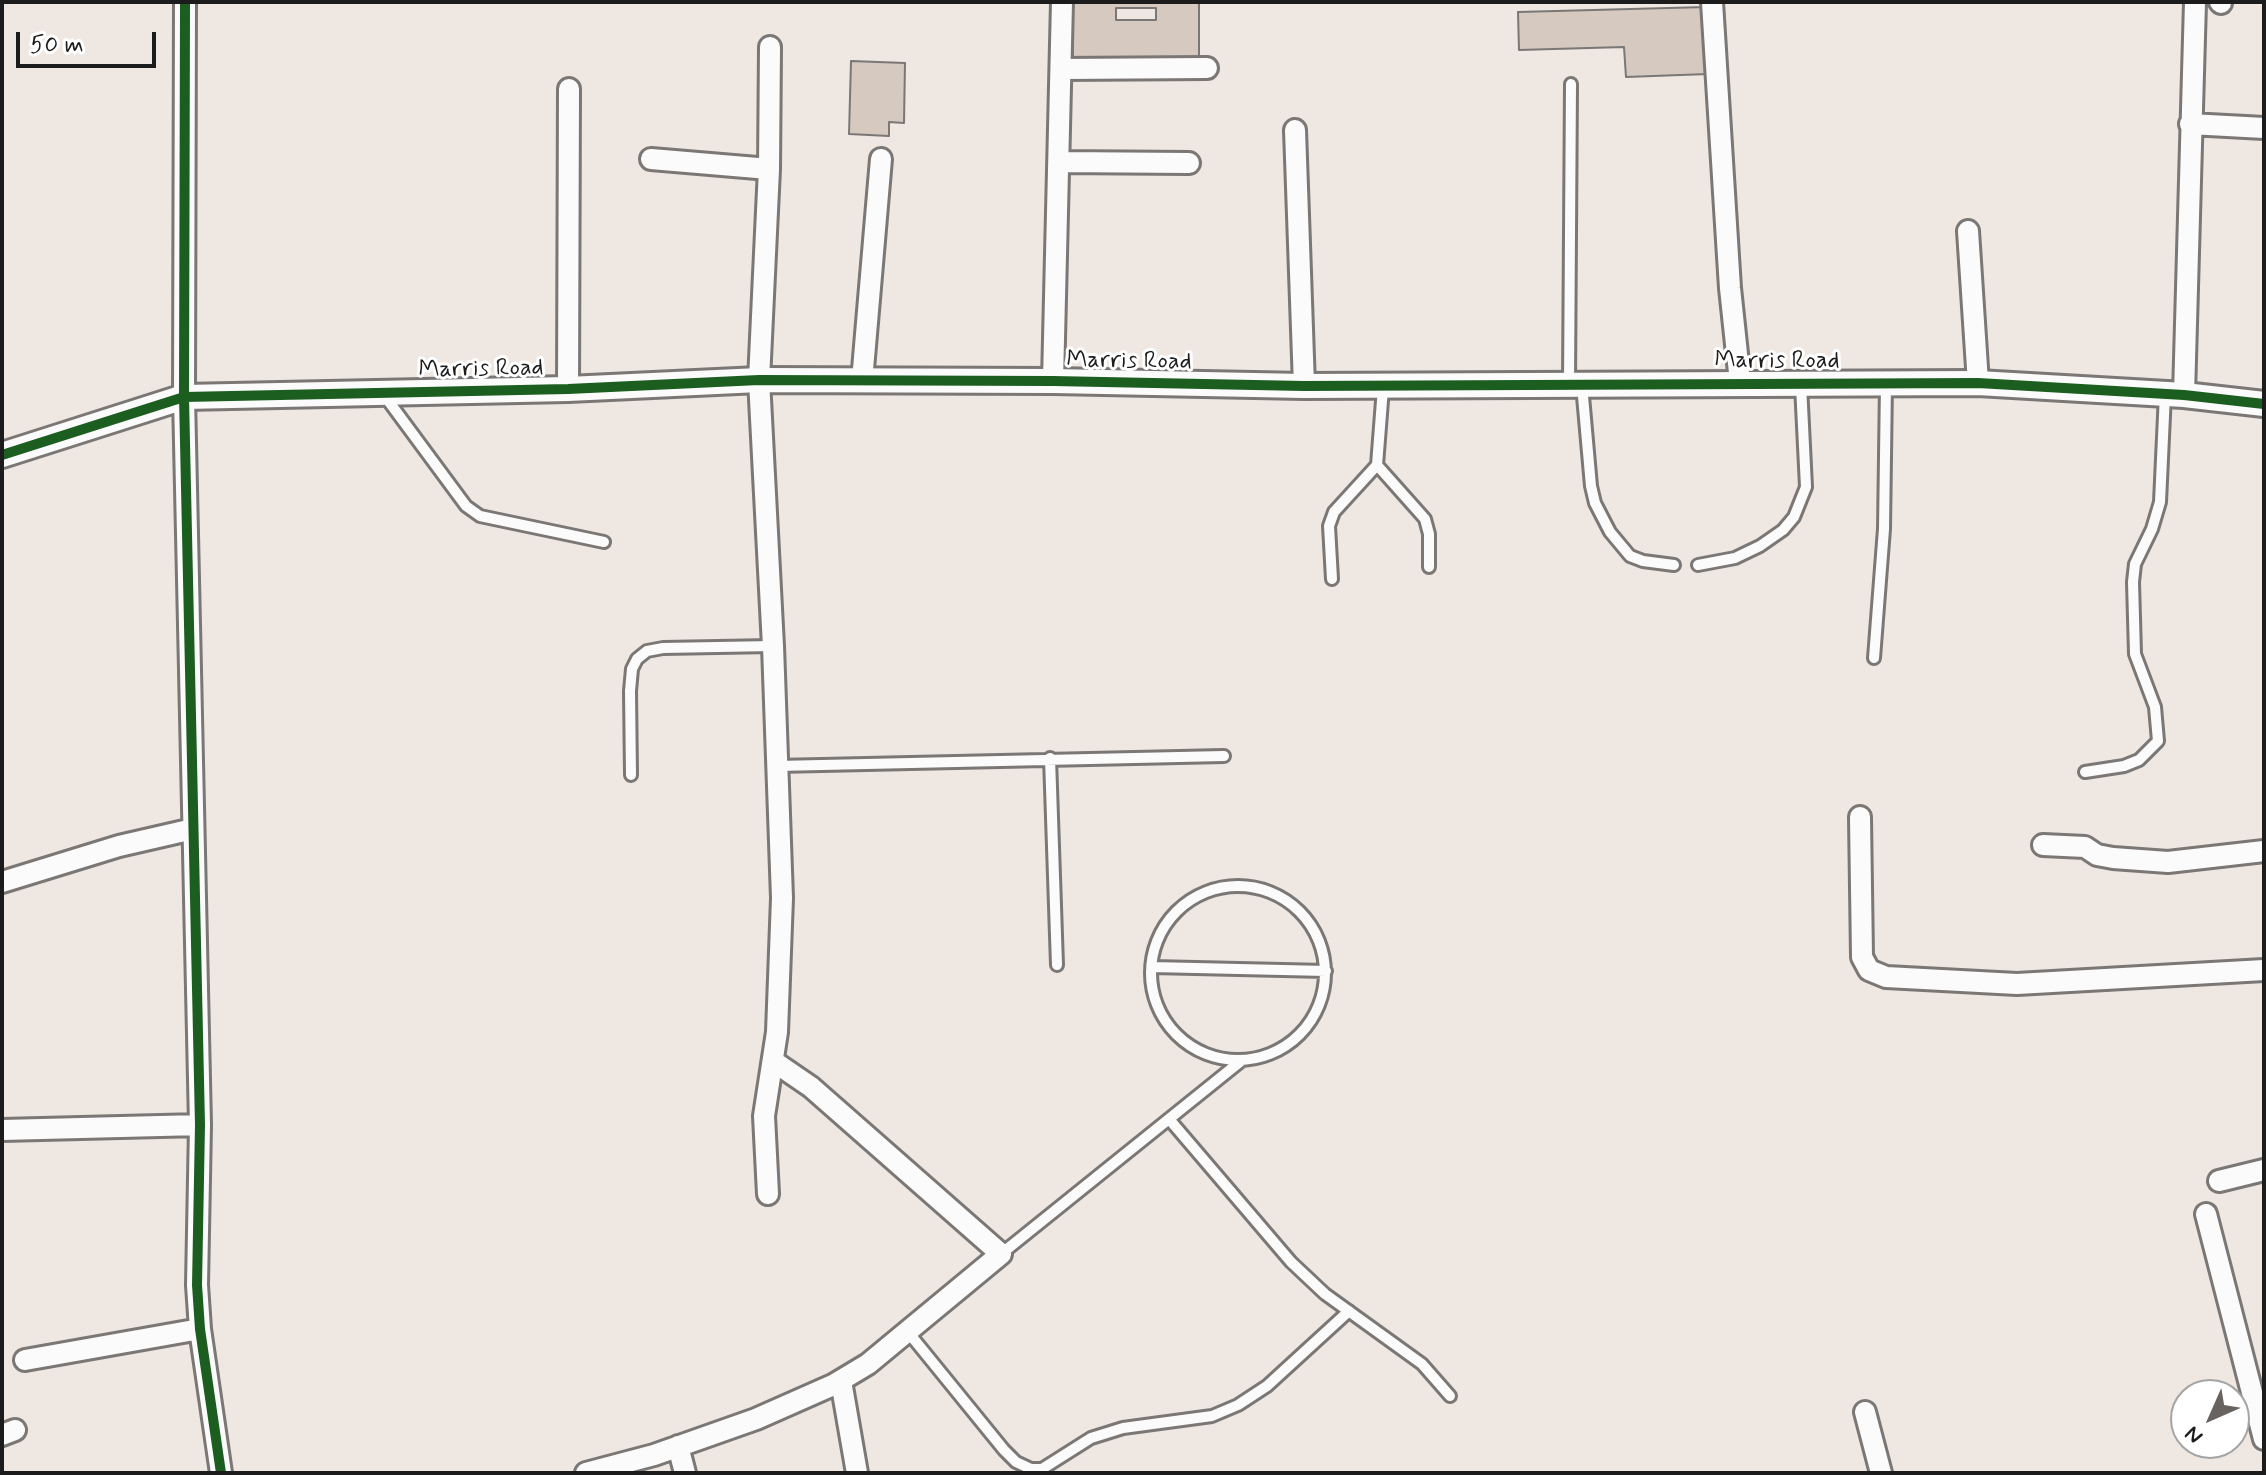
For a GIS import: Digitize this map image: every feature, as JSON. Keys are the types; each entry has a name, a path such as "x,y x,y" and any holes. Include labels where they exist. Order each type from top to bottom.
{"street":[{"path":"185,2 184,397 200,1125 197,1285 200,1329 221,1473"},
{"path":"1053,381 1062,2"},
{"path":"1712,2 1730,288 1740,382"},
{"path":"2174,395 2195,2"},
{"path":"768,1194 764,1116 777,1032 782,898 759,380 769,169 770,47"},
{"path":"1061,69 1207,68"},
{"path":"568,389 569,89"},
{"path":"2190,124 2264,128"},
{"path":"1295,130 1304,386"},
{"path":"651,159 769,169"},
{"path":"862,381 881,159"},
{"path":"1059,162 1189,163"},
{"path":"1968,231 1978,383"},
{"name":"Marris Road","path":"2,455 184,397 568,389 759,380 1304,386 1978,383 2264,404"},
{"path":"1860,817 1862,957 1869,970 1886,977 2017,984 2264,970"},
{"path":"2,882 119,846 193,829"},
{"path":"2043,845 2085,847 2097,855 2113,858 2168,862 2264,851"},
{"path":"586,1473 756,1419 841,1381 868,1364 1001,1254 811,1087 773,1061"},
{"path":"2,1130 200,1125"},
{"path":"2219,1181 2264,1170"},
{"path":"2206,1214 2264,1439"},
{"path":"25,1360 200,1329"},
{"path":"841,1381 857,1473"},
{"path":"1865,1412 1881,1473"},
{"path":"678,1446 685,1473"}],"lane":[{"path":"1571,84 1575,383 1595,503 1610,532 1630,556 1674,565"},
{"path":"1874,658 1884,529 1886,382"},
{"path":"1698,565 1735,558 1760,546 1783,530 1794,517 1806,487 1801,384"},
{"path":"1332,579 1329,526 1334,512 1377,465 1384,386"},
{"path":"382,392 466,506 480,516 604,542"},
{"path":"2085,772 2124,766 2139,760 2158,741 2155,707 2135,654 2133,582 2135,564 2152,529 2160,502 2174,395"},
{"path":"1377,465 1425,519 1429,534 1429,567"},
{"path":"631,775 630,691 632,669 637,659 647,651 663,648 773,646"},
{"path":"777,766 1224,756"},
{"path":"1050,758 1057,965"},
{"path":"1236,885 1270,891 1299,909 1319,938 1326,971 1320,1005 1302,1034 1274,1054 1241,1061 1207,1055 1178,1037 1158,1009 1150,988 1152,967 1156,941 1174,912 1202,892 1236,885"},
{"path":"1152,967 1326,971"},
{"path":"1001,1254 1241,1061"},
{"path":"1169,1119 1291,1262 1325,1294 1422,1364 1450,1396"},
{"path":"908,1332 1004,1450 1016,1462 1031,1469 1042,1469 1091,1438 1123,1428 1212,1416 1238,1405 1267,1386 1349,1311"}],"building":[{"path":"1073,2 1199,2 1199,59 1073,57","holes":["1116,8 1156,8 1156,20 1116,20"]},
{"path":"1706,7 1708,74 1626,77 1624,47 1519,50 1518,12"},
{"path":"851,61 905,63 904,123 889,122 889,136 849,134"}],"cycle path":[{"path":"185,2 184,397 200,1125 197,1285 200,1329 221,1473"},
{"path":"2,455 184,397 568,389 759,380 1304,386 1978,383 2184,395 2264,404"}]}
